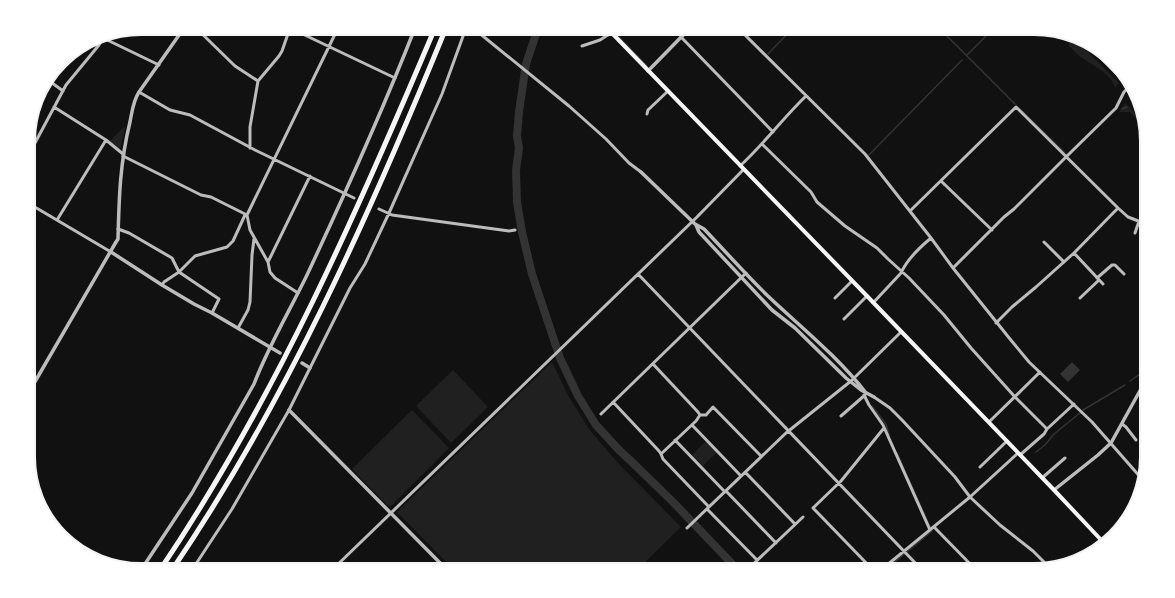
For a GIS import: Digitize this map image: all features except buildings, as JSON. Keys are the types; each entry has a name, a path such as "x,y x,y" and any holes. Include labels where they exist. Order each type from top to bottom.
{"highway":[{"path":"165,563 235,449 296,337 361,201 432,35"},
{"path":"177,563 247,449 305,342 392,158 443,35"}],"main road":[{"path":"613,35 989,422 1101,539"}],"street":[{"path":"35,382 118,239 119,191 123,155 134,104 139,92 179,35"},
{"path":"203,35 235,66 258,81"},
{"path":"250,148 250,127 258,81 279,56 288,35"},
{"path":"305,35 395,78"},
{"path":"162,285 179,272 195,256 227,248 233,242 334,35"},
{"path":"146,563 192,493 254,384 260,368 298,293 345,193 412,35"},
{"path":"197,563 232,509 289,410 352,285 365,264 389,214 442,94 463,35"},
{"path":"482,35 569,106 694,223 704,229 767,295 826,349 854,378 865,394 866,400 882,423 930,530"},
{"path":"582,46 600,40 608,35"},
{"path":"745,35 865,154 996,323 1029,362 1096,426 1138,475"},
{"path":"648,70 681,36 773,132"},
{"path":"108,41 159,65"},
{"path":"35,143 66,85 100,43"},
{"path":"52,83 63,91"},
{"path":"953,268 1116,108 1127,90"},
{"path":"647,114 648,110 668,91"},
{"path":"139,92 170,110 190,115 250,148 354,198"},
{"path":"339,563 638,274 694,223 789,113 806,96"},
{"path":"54,107 106,140 123,155 201,195 210,197 246,215 250,230 268,262 270,272 275,278 298,293"},
{"path":"910,211 1016,107 1118,208 1128,217 1139,221 1135,233"},
{"path":"57,220 106,140"},
{"path":"762,144 811,192 817,202 845,226 877,248 902,271 944,315 1015,397 1047,429"},
{"path":"268,262 310,176"},
{"path":"941,181 992,230"},
{"path":"35,207 111,252 162,285 280,353"},
{"path":"996,323 1012,307 1074,253 1118,208"},
{"path":"379,209 392,215 509,231 515,230"},
{"path":"694,223 699,232 772,310 795,328 865,394 874,397 890,408 955,477 970,497 1000,525 1033,551 1044,562"},
{"path":"118,229 129,233 172,258 179,272 219,299 212,313"},
{"path":"873,303 901,273 918,249 931,238"},
{"path":"238,328 248,310 250,302 254,239"},
{"path":"1044,242 1064,262"},
{"path":"1074,253 1103,284"},
{"path":"1080,298 1112,265 1115,265 1124,274"},
{"path":"601,414 746,273"},
{"path":"638,274 915,563"},
{"path":"835,298 852,281"},
{"path":"844,320 867,296"},
{"path":"688,528 761,456 789,431 851,381 901,332"},
{"path":"302,363 310,368"},
{"path":"654,364 700,415"},
{"path":"989,422 1040,372"},
{"path":"1054,490 1111,443 1140,391"},
{"path":"841,416 865,394"},
{"path":"613,402 662,454 663,459 757,560"},
{"path":"889,563 1044,434 1047,429 1074,404"},
{"path":"700,415 706,415 713,407 761,456"},
{"path":"289,410 440,563"},
{"path":"662,454 699,418 700,415"},
{"path":"1122,424 1136,440"},
{"path":"692,425 741,476"},
{"path":"866,563 813,508 839,483 884,428"},
{"path":"676,440 776,542"},
{"path":"980,467 1007,441"},
{"path":"1042,478 1065,458"},
{"path":"745,472 795,524"},
{"path":"754,563 803,517"},
{"path":"934,526 969,563"}],"shaded area":[{"path":"1070,42 1083,47 1119,83 1115,87 1113,82 1106,74 1080,56 1069,46"},
{"path":"1125,103 1136,114 1137,119 1130,112 1119,112"},
{"path":"124,127 125,128 120,150 109,141"},
{"path":"552,362 568,395 589,429 617,462 681,527 644,563 447,563 397,512"},
{"path":"1072,362 1080,370 1068,382 1060,374"},
{"path":"453,370 488,407 451,443 416,406"},
{"path":"412,410 449,448 391,506 388,506 352,469"},
{"path":"706,441 717,452 703,466 692,455"}],"waterway":[{"path":"536,35 526,64 519,112 517,136 519,148 516,170 517,202 522,232 532,274 560,358 578,396 596,425 731,563"},
{"path":"617,35 647,66"},
{"path":"768,54 786,35"},
{"path":"946,35 1015,104"},
{"path":"967,55 987,35"},
{"path":"869,155 962,60"},
{"path":"1122,109 1127,107"},
{"path":"1019,108 1065,153"},
{"path":"1130,381 1140,374"},
{"path":"1083,410 1125,385"},
{"path":"872,406 886,424 889,435"},
{"path":"1036,452 1045,445 1054,434 1080,413"},
{"path":"897,453 930,527"},
{"path":"893,563 932,531"}]}
